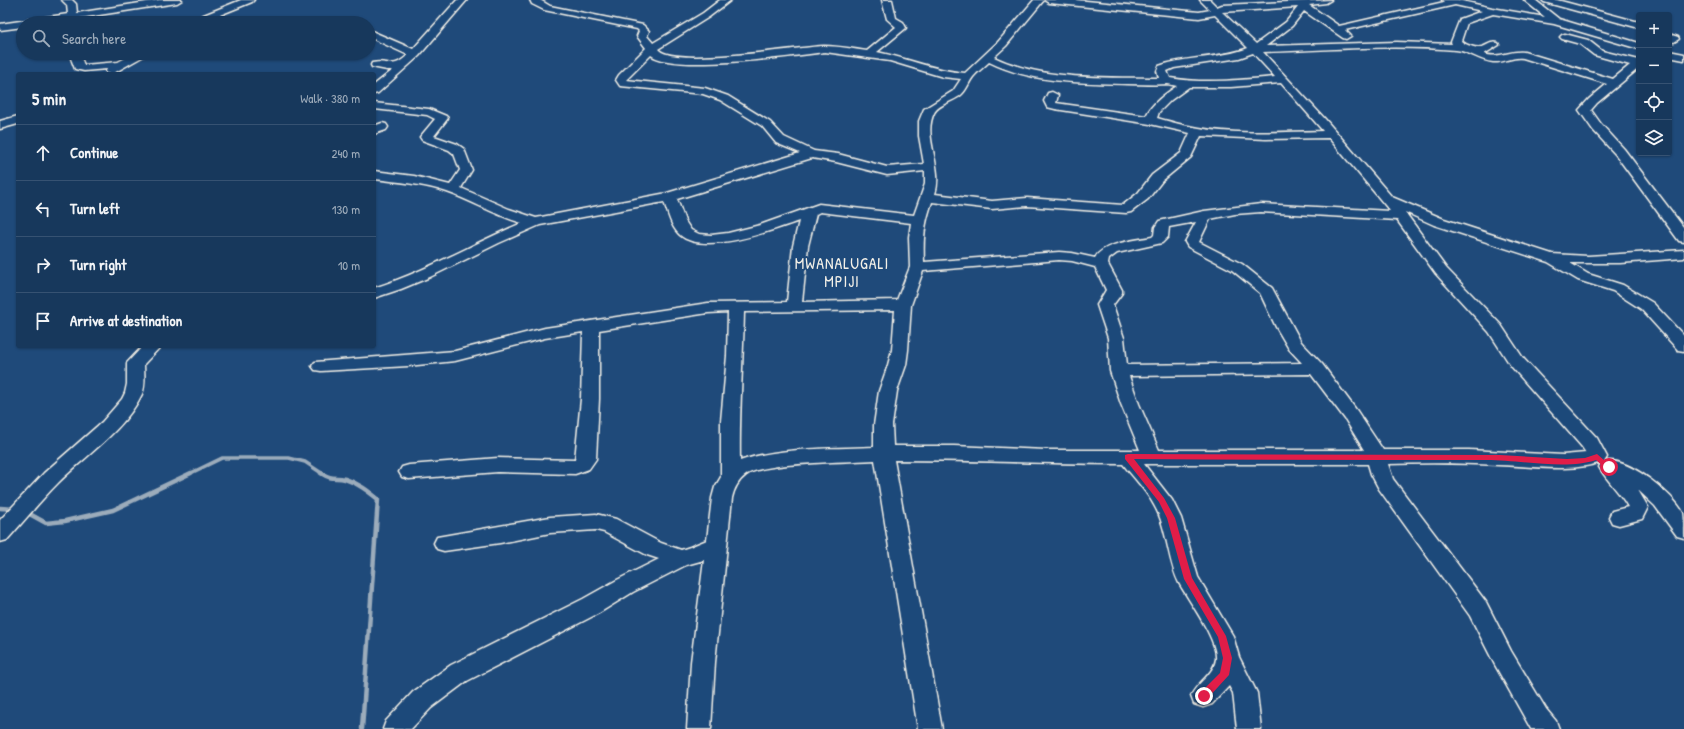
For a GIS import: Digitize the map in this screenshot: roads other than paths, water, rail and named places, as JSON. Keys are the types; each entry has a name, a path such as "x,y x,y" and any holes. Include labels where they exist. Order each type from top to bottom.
{"street":[{"path":"67,0 71,4 73,16 177,0"},
{"path":"209,16 249,0"},
{"path":"376,89 415,54 462,0"},
{"path":"535,0 535,2 547,8 640,27 644,30 642,36 651,49 656,54 666,58 696,60 750,58 825,49 892,58 947,75 968,76"},
{"path":"726,0 706,15 651,49 624,75 621,80 624,84 705,91 724,98 766,124 780,140 811,154 838,158 882,170 898,171 931,167"},
{"path":"870,54 901,28 900,24 892,19 887,0"},
{"path":"930,729 907,601 884,453 883,424 888,391 900,350 903,305 917,267 916,237 919,220 922,206 928,197 932,184 931,167 925,136 925,121 930,109 957,93 964,85 968,76 1002,44 1039,0"},
{"path":"1049,0 1191,15 1206,14 1222,8 1302,5 1326,0"},
{"path":"1205,0 1255,49 1332,134 1401,216 1441,271 1495,329 1517,362 1590,443 1603,462 1627,488 1638,507 1635,514 1619,517"},
{"path":"1529,0 1562,23"},
{"path":"1547,0 1636,24"},
{"path":"1337,29 1451,1 1492,11 1562,23 1636,45"},
{"path":"1167,81 1162,71 1166,66 1239,55 1255,49 1289,24 1302,5"},
{"path":"1302,5 1337,29 1357,46"},
{"path":"1550,16 1583,10"},
{"path":"1492,11 1463,21 1456,42 1483,57 1495,60 1512,54 1523,55 1615,83"},
{"path":"1513,15 1513,17 1544,26 1545,30"},
{"path":"0,27 16,25"},
{"path":"1558,34 1584,42 1598,53 1636,62"},
{"path":"376,36 415,54"},
{"path":"1255,49 1357,46 1455,47 1483,51 1494,45"},
{"path":"1672,55 1684,57"},
{"path":"987,57 1003,65 1042,75 1114,80 1167,81 1186,84 1231,84 1283,80"},
{"path":"76,60 79,67 84,68 119,65"},
{"path":"110,72 129,60"},
{"path":"376,65 388,67 404,65"},
{"path":"1636,66 1585,110 1597,127 1620,152 1684,238"},
{"path":"1150,120 1158,106 1186,84"},
{"path":"1052,95 1050,101 1051,104 1055,106 1150,120 1200,132 1279,136 1332,134"},
{"path":"376,106 429,112 442,118 426,137 453,147 460,152 466,170 464,176 453,190"},
{"path":"0,125 16,121"},
{"path":"928,197 992,204 1027,202 1126,209 1143,196 1157,178 1187,154 1196,133 1200,132"},
{"path":"376,292 425,274 494,240 536,222 582,212 669,198 811,154"},
{"path":"376,175 427,183 453,190 514,217 536,222"},
{"path":"669,198 679,223 685,232 697,238 730,237 809,213 819,208 919,220"},
{"path":"1387,199 1439,222 1551,258 1583,276 1618,288 1647,306 1684,346"},
{"path":"1152,456 1130,404 1119,371 1116,338 1105,304 1106,300 1114,294 1114,290 1101,264 1102,256 1112,250 1157,240 1161,236 1162,227 1164,224 1235,210 1261,208 1401,216"},
{"path":"794,306 802,238 809,213"},
{"path":"1204,215 1202,224 1192,242 1193,244 1246,272 1267,291 1284,327 1295,345 1316,368 1351,415 1378,457 1380,472 1386,484 1478,610 1503,658 1537,717 1547,729"},
{"path":"1551,258 1612,260 1684,254"},
{"path":"917,267 1010,261 1059,256 1072,257 1101,264"},
{"path":"321,366 408,361 455,356 545,333 678,312 736,307 903,305"},
{"path":"731,478 730,421 735,356 736,307"},
{"path":"409,472 498,465 581,466 586,459 590,399 591,325"},
{"path":"0,534 52,478 108,426 128,403 134,393 136,384 135,363 151,348"},
{"path":"1119,371 1316,368"},
{"path":"699,729 703,662 722,498 725,487 731,478 740,469 755,463 793,458 884,453 1128,457 1500,458 1603,462 1648,487 1668,506 1684,530"},
{"path":"1128,457 1162,500 1171,518 1188,579 1222,636 1228,658 1245,693 1249,729"},
{"path":"444,543 500,535 550,525 596,522 609,525 654,549 681,558"},
{"path":"395,729 422,700 459,673 681,558 694,555 716,545"},
{"path":"1204,696 1224,675 1228,658"}],"waterway":[{"path":"189,474 222,458 289,458 305,462 323,474"},
{"path":"26,512 46,523 65,521 113,510 191,473"},
{"path":"323,474 345,479 354,483 367,490 378,499 362,729"},
{"path":"0,508 15,509"}],"district":[{"name":"MWANALUGALI MPIJI","path":"842,272"}]}
